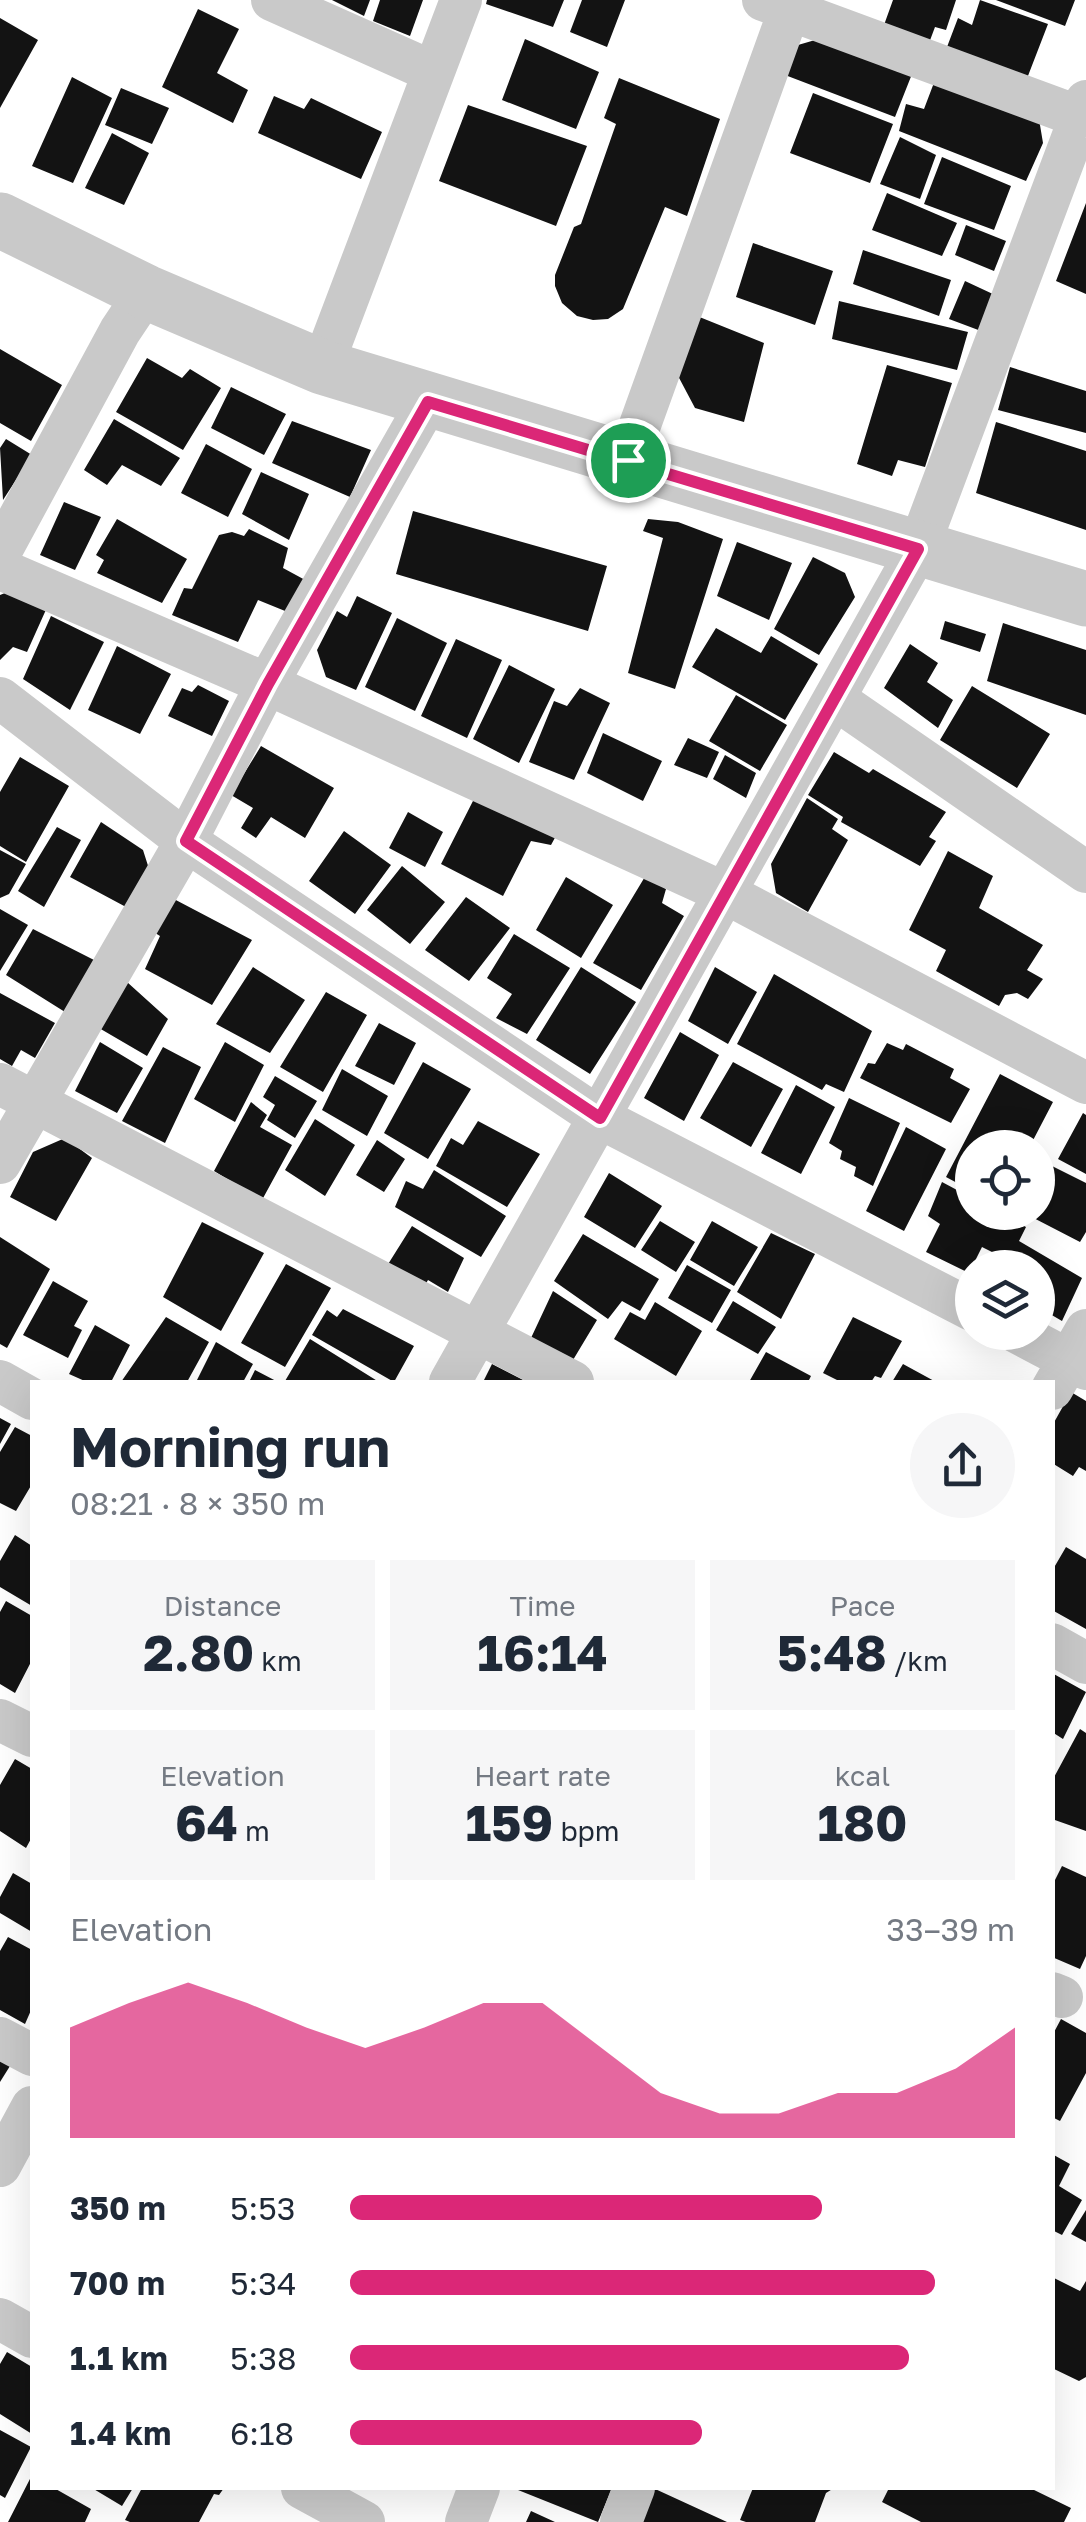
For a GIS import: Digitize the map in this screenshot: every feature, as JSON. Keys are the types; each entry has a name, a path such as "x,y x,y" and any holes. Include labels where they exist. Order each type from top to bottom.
{"street":[{"path":"272,0 432,71"},
{"path":"322,367 460,0"},
{"path":"451,1380 918,549 1083,109 782,3 628,460"},
{"path":"0,220 146,292 322,367 1086,599"},
{"path":"0,553 120,331 146,292"},
{"path":"0,1163 17,1093 186,841 268,684 428,402"},
{"path":"0,569 268,684 727,894 1085,1081"},
{"path":"0,698 186,841 600,1118 955,1301"},
{"path":"835,698 1086,872"},
{"path":"17,1093 569,1380"},
{"path":"1051,1350 1074,1362"},
{"path":"0,1381 30,1397"},
{"path":"1055,1646 1086,1662"},
{"path":"0,1720 30,1735"},
{"path":"0,2038 30,2055"},
{"path":"0,2166 30,2111"},
{"path":"0,2319 30,2337"},
{"path":"306,2490 364,2522"},
{"path":"466,2522 479,2490"},
{"path":"620,2522 633,2490"}],"building":[{"path":"332,0 370,0 364,16"},
{"path":"380,0 423,0 410,36 373,21"},
{"path":"487,0 564,0 553,27 486,4"},
{"path":"582,0 625,0 607,47 570,32"},
{"path":"893,0 956,0 946,30 935,27 929,43 884,25"},
{"path":"980,0 1048,24 1026,81 947,47 958,18 972,25"},
{"path":"996,0 1075,0 1065,26"},
{"path":"198,9 239,29 217,73 248,90 233,123 162,87"},
{"path":"0,18 38,40 0,108"},
{"path":"822,38 912,74 895,117 785,75 798,45"},
{"path":"525,39 599,72 576,129 502,100"},
{"path":"72,77 112,98 73,183 32,166"},
{"path":"619,78 720,119 687,216 665,207 623,309 608,319 593,320 577,316 562,303 555,275 574,227 581,224 616,124 604,118"},
{"path":"935,80 1039,119 1043,143 1026,181 899,131 906,104 924,109"},
{"path":"121,88 169,108 152,144 105,125"},
{"path":"813,93 893,124 870,183 790,153"},
{"path":"274,96 304,109 311,98 382,132 361,179 258,133"},
{"path":"468,105 587,146 556,226 439,181"},
{"path":"112,133 149,153 124,205 85,188"},
{"path":"900,137 936,155 920,199 880,184"},
{"path":"942,157 1011,186 994,230 924,204"},
{"path":"887,193 957,223 942,256 872,230"},
{"path":"1086,203 1086,294 1056,281"},
{"path":"966,225 1006,241 994,271 955,255"},
{"path":"753,243 833,271 815,325 736,297"},
{"path":"863,250 951,280 939,316 853,284"},
{"path":"965,281 995,295 981,331 949,319"},
{"path":"839,301 968,332 957,370 832,339"},
{"path":"697,316 764,343 744,422 695,408 677,374"},
{"path":"0,349 62,385 31,441 0,423"},
{"path":"147,358 182,378 190,369 221,388 183,450 116,412"},
{"path":"887,365 952,383 925,467 898,460 892,476 857,464"},
{"path":"1010,367 1086,391 1086,433 998,410"},
{"path":"231,387 286,414 264,455 211,428"},
{"path":"114,419 180,458 161,486 122,465 107,485 84,470"},
{"path":"292,421 371,450 350,497 272,463"},
{"path":"996,422 1086,451 1086,530 976,493"},
{"path":"6,439 32,455 3,500 0,448"},
{"path":"206,444 252,469 228,517 181,493"},
{"path":"261,472 309,494 289,540 242,514"},
{"path":"64,502 101,517 75,570 40,555"},
{"path":"413,511 607,566 588,631 396,574"},
{"path":"117,519 187,559 162,603 97,573 104,560 96,555"},
{"path":"648,519 678,522 723,539 675,689 628,673 663,538 643,531"},
{"path":"249,529 288,548 283,568 307,581 290,613 258,600 238,642 172,615 184,588 192,589 219,535 232,532 244,536"},
{"path":"737,542 792,563 769,620 717,596"},
{"path":"813,557 845,573 855,597 819,655 774,629"},
{"path":"20,587 49,603 27,652 13,647 0,660 0,595"},
{"path":"357,596 392,613 356,690 326,677 317,650 337,611 347,617"},
{"path":"51,616 104,642 70,710 23,679"},
{"path":"397,618 447,643 415,711 365,687"},
{"path":"945,621 986,634 980,652 940,639"},
{"path":"1003,623 1086,650 1086,715 987,681"},
{"path":"716,628 761,653 771,636 818,664 785,720 692,667"},
{"path":"456,639 502,660 467,738 421,716"},
{"path":"910,644 938,663 927,682 953,700 938,728 884,688"},
{"path":"117,646 171,674 140,734 88,710"},
{"path":"509,665 555,689 519,763 473,739"},
{"path":"198,685 229,701 212,736 168,716 182,688 192,692"},
{"path":"972,686 1050,734 1017,788 940,740"},
{"path":"580,688 610,703 574,780 529,762 554,701 567,706"},
{"path":"736,695 787,725 760,771 709,741"},
{"path":"603,733 662,761 643,801 587,773"},
{"path":"688,738 719,752 707,778 674,765"},
{"path":"261,746 334,788 305,838 271,817 256,838 241,828 253,808 231,795"},
{"path":"834,752 869,773 873,769 946,812 929,837 936,841 920,866 841,822 843,817 808,795"},
{"path":"725,755 756,773 746,798 713,779"},
{"path":"20,757 69,786 26,862 0,846 0,792"},
{"path":"475,797 557,834 551,845 531,841 503,896 441,864"},
{"path":"807,798 838,819 832,829 848,840 808,912 776,893 771,864"},
{"path":"408,812 443,832 425,867 389,848"},
{"path":"101,822 143,850 150,872 126,907 70,877"},
{"path":"57,827 81,840 44,907 18,891"},
{"path":"344,831 391,865 355,914 309,881"},
{"path":"0,850 26,864 9,894 0,898"},
{"path":"948,851 993,876 979,908 1043,945 1027,970 1043,979 1028,999 1017,993 1005,995 999,1006 936,971 946,950 909,930"},
{"path":"402,866 445,902 410,944 367,910"},
{"path":"646,875 666,889 662,903 684,916 641,990 593,963"},
{"path":"566,877 613,905 581,958 536,930"},
{"path":"466,897 510,928 469,981 425,950"},
{"path":"172,898 252,940 212,1005 145,969 160,936 152,931"},
{"path":"0,909 28,925 0,971"},
{"path":"33,929 94,960 65,1012 6,975"},
{"path":"514,934 570,968 527,1034 496,1018 512,994 487,978"},
{"path":"253,967 305,1000 270,1053 216,1024"},
{"path":"581,967 636,1002 590,1074 536,1040"},
{"path":"715,967 757,992 728,1044 688,1021"},
{"path":"774,974 872,1031 844,1092 826,1084 822,1090 737,1044"},
{"path":"127,982 168,1019 147,1056 99,1028"},
{"path":"326,992 367,1015 323,1092 280,1067"},
{"path":"0,993 55,1023 35,1058 21,1050 12,1066 0,1059"},
{"path":"379,1023 416,1043 394,1085 355,1066"},
{"path":"680,1032 719,1055 684,1121 644,1098"},
{"path":"100,1042 143,1068 117,1113 75,1091"},
{"path":"225,1042 264,1065 235,1122 194,1099"},
{"path":"887,1043 903,1050 906,1044 954,1069 950,1078 970,1089 951,1123 860,1078 868,1063 875,1064"},
{"path":"163,1047 201,1067 165,1143 122,1121"},
{"path":"423,1062 471,1089 428,1159 384,1133"},
{"path":"733,1062 783,1089 751,1147 700,1118"},
{"path":"342,1069 388,1096 367,1136 322,1110"},
{"path":"1000,1074 1053,1102 1038,1130 971,1130"},
{"path":"275,1076 317,1101 295,1138 267,1120 275,1105 263,1097"},
{"path":"796,1085 835,1107 801,1174 761,1153"},
{"path":"849,1098 900,1123 873,1186 854,1176 856,1167 840,1159 842,1151 829,1143"},
{"path":"251,1102 267,1115 260,1127 292,1145 262,1200 214,1171"},
{"path":"1083,1113 1086,1115 1086,1174 1058,1159"},
{"path":"315,1119 355,1145 325,1196 285,1170"},
{"path":"478,1121 540,1154 507,1207 436,1166 451,1138 463,1145"},
{"path":"906,1127 946,1149 904,1231 866,1211"},
{"path":"65,1138 92,1158 56,1221 10,1197 33,1152"},
{"path":"377,1140 405,1159 384,1192 356,1175"},
{"path":"955,1160 955,1182 946,1177"},
{"path":"1055,1168 1086,1183 1086,1232 1080,1242 1055,1229"},
{"path":"434,1170 506,1216 481,1257 395,1207 406,1181 423,1189"},
{"path":"609,1173 662,1206 635,1248 584,1217"},
{"path":"942,1182 955,1189 955,1230 1024,1230 1019,1241 1034,1250 982,1247 955,1250 955,1266 926,1252 940,1224 928,1216"},
{"path":"660,1221 695,1242 676,1272 641,1250"},
{"path":"712,1221 758,1247 734,1286 690,1260"},
{"path":"202,1222 264,1253 221,1331 163,1297"},
{"path":"412,1226 464,1258 448,1292 428,1280 421,1292 385,1269"},
{"path":"771,1233 815,1254 781,1319 737,1292"},
{"path":"583,1234 659,1279 640,1311 622,1301 608,1319 554,1281"},
{"path":"0,1237 50,1269 7,1348 0,1344"},
{"path":"1055,1262 1082,1278 1062,1321 1055,1317"},
{"path":"286,1264 331,1288 285,1367 241,1343"},
{"path":"687,1265 731,1290 712,1323 668,1298"},
{"path":"53,1281 88,1301 74,1326 82,1330 68,1358 23,1335"},
{"path":"553,1291 597,1320 573,1360 531,1338"},
{"path":"733,1301 776,1327 758,1354 716,1330"},
{"path":"655,1302 702,1331 676,1376 614,1339 630,1312 645,1320"},
{"path":"343,1309 414,1346 395,1380 312,1335 327,1310 337,1317"},
{"path":"166,1317 209,1342 188,1380 122,1380"},
{"path":"853,1317 902,1341 881,1378 837,1380 823,1373"},
{"path":"95,1325 130,1345 112,1380 82,1380 69,1374"},
{"path":"310,1339 376,1380 286,1380"},
{"path":"216,1342 253,1364 244,1380 197,1380"},
{"path":"766,1352 811,1376 809,1380 750,1380"},
{"path":"492,1364 523,1380 484,1380"},
{"path":"903,1364 932,1380 893,1380"},
{"path":"255,1370 274,1380 250,1380"},
{"path":"1071,1392 1086,1401 1086,1471 1079,1467 1073,1476 1055,1465 1055,1421"},
{"path":"0,1418 11,1424 0,1444"},
{"path":"15,1427 30,1435 30,1487 16,1511 0,1503 0,1452"},
{"path":"15,1535 30,1545 30,1605 0,1587 0,1561"},
{"path":"1066,1547 1086,1559 1086,1629 1055,1612 1055,1566"},
{"path":"6,1601 30,1615 30,1664 15,1693 0,1684 0,1612"},
{"path":"1055,1675 1086,1692 1063,1739 1055,1734"},
{"path":"1080,1729 1086,1733 1086,1831 1055,1820 1055,1775"},
{"path":"15,1759 30,1768 30,1841 26,1848 0,1831 0,1785"},
{"path":"1062,1866 1086,1877 1086,1956 1080,1969 1055,1958 1055,1880"},
{"path":"13,1873 30,1883 30,1931 0,1913 0,1897"},
{"path":"8,1937 30,1949 30,2013 25,2024 0,2010 0,1951"},
{"path":"1061,2019 1086,2033 1086,2073 1060,2121 1055,2118 1055,2030"},
{"path":"0,2059 10,2066 0,2082"},
{"path":"1055,2156 1070,2164 1059,2186 1082,2200 1062,2235 1055,2232"},
{"path":"1086,2210 1086,2242 1071,2234"},
{"path":"1055,2278 1080,2291 1086,2281 1086,2377 1079,2381 1055,2369"},
{"path":"7,2352 30,2366 30,2433 0,2414 0,2364"},
{"path":"0,2430 30,2449 5,2498 0,2495"},
{"path":"30,2479 30,2490 58,2490 91,2509 85,2522 8,2522"},
{"path":"95,2490 132,2490 122,2506"},
{"path":"141,2490 223,2490 219,2495 214,2494 199,2522 125,2520"},
{"path":"518,2490 611,2490 598,2522"},
{"path":"652,2490 657,2490 727,2522 638,2522"},
{"path":"752,2490 831,2490 815,2522 740,2520"},
{"path":"888,2490 1034,2490 1071,2508 1064,2522 921,2522 882,2502"},
{"path":"531,2511 555,2522 526,2522"}],"route":[{"path":"428,402 628,460 918,549 600,1118 186,841 268,684 428,402"}]}
